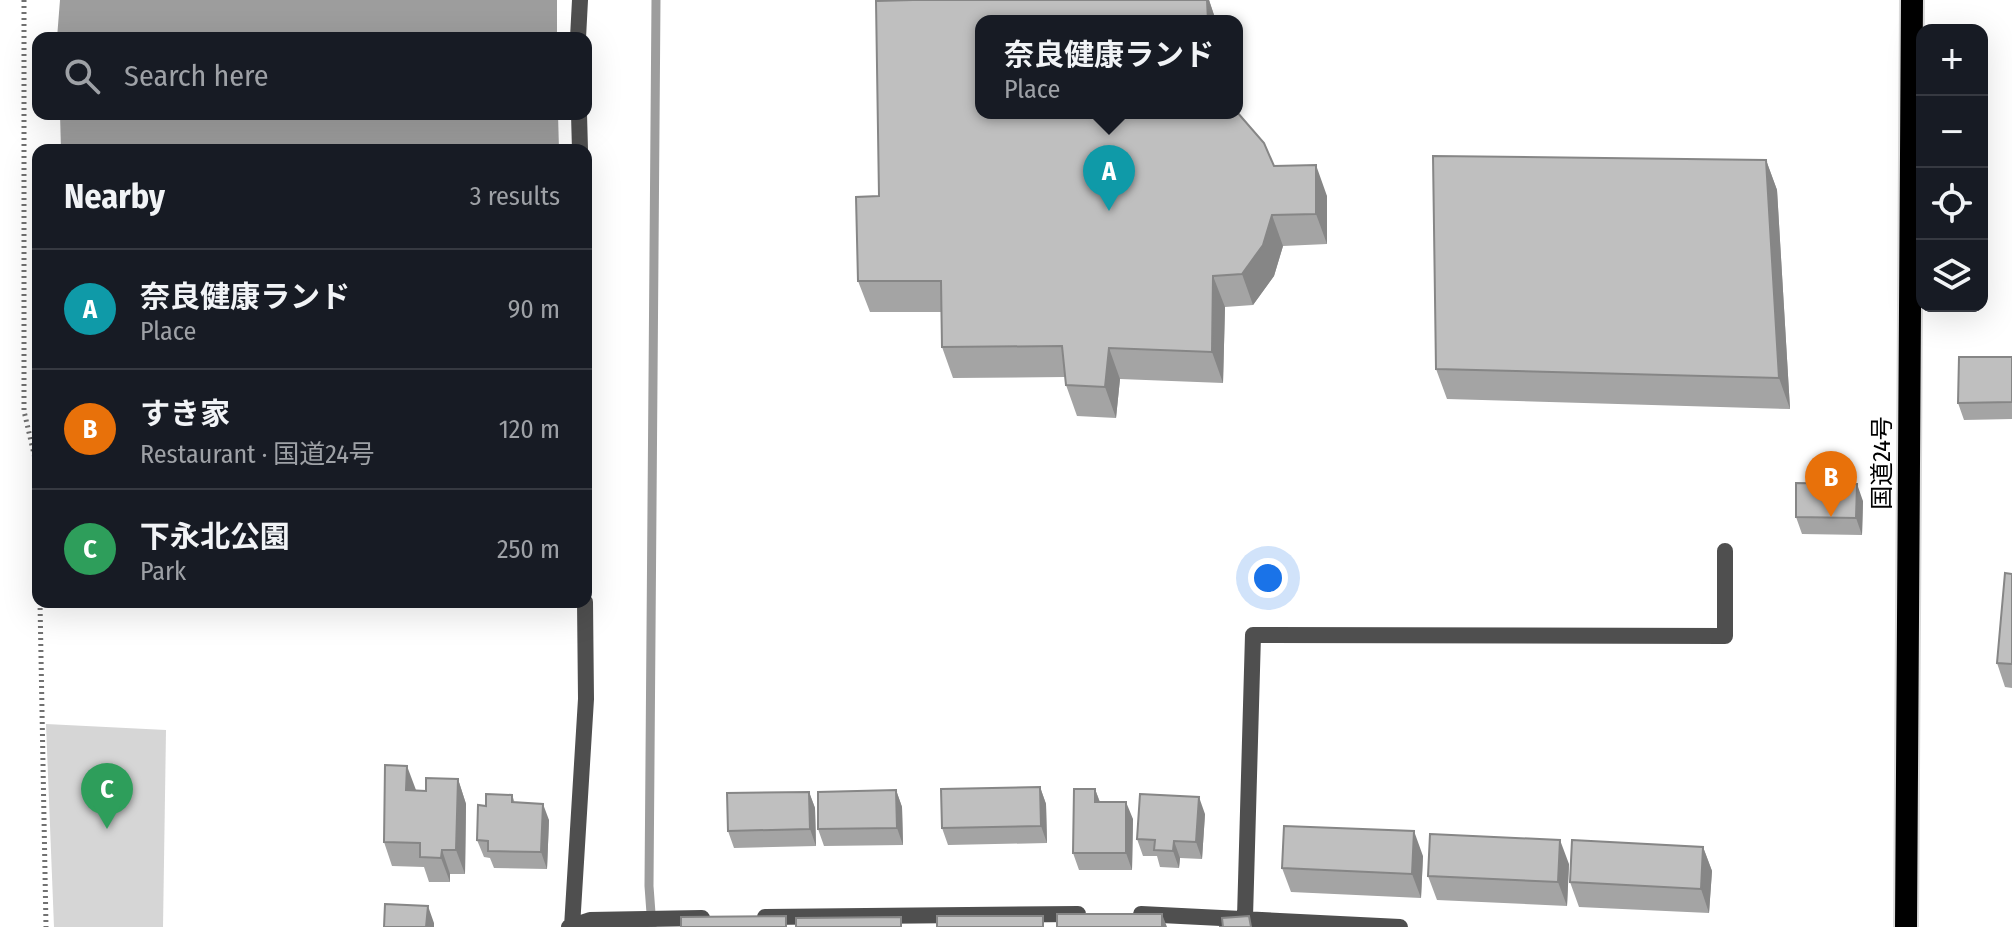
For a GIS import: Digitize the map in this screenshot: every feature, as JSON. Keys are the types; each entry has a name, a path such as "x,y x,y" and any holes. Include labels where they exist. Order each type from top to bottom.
{"highway":[{"name":"国道24号","path":"1906,927 1912,0"}],"street":[{"path":"578,32 580,0"},
{"path":"579,120 580,144"},
{"path":"1245,917 1253,635 1725,636 1725,551"},
{"path":"585,608 586,699 571,926 590,920 718,917"},
{"path":"748,917 1098,914"},
{"path":"1128,914 1189,921 1245,917 1400,927"}],"path":[{"path":"24,0 24,411 32,445"},
{"path":"40,608 46,927"}],"shaded area":[{"path":"60,0 557,0 557,32 57,32"},
{"path":"60,120 558,120 559,144 61,144"},
{"path":"46,724 166,730 163,927 54,927"}],"building":[{"path":"1207,0 1208,15 975,15 975,119 1243,119 1264,143 1274,166 1316,165 1316,214 1272,215 1263,245 1242,274 1213,276 1212,352 1109,348 1105,387 1066,385 1062,346 942,347 941,281 858,281 856,197 879,196 876,1"},
{"path":"1433,156 1766,160 1779,378 1436,369"},
{"path":"1959,357 2012,357 2012,402 1958,403"},
{"path":"1796,483 1857,484 1856,518 1796,517"},
{"path":"2005,573 2012,574 2012,664 1997,663"},
{"path":"385,765 407,766 406,790 426,791 426,778 458,779 456,850 442,850 441,858 420,857 420,843 384,842"},
{"path":"1040,787 1041,826 942,828 941,789"},
{"path":"1074,789 1095,789 1095,802 1126,802 1126,853 1073,853"},
{"path":"896,790 897,828 818,829 818,792"},
{"path":"809,792 810,829 728,831 727,793"},
{"path":"486,794 512,795 512,802 543,804 541,852 488,851 488,841 477,840 478,805 486,806"},
{"path":"1140,794 1199,797 1196,842 1174,841 1173,851 1154,850 1155,840 1137,839"},
{"path":"1284,826 1414,831 1412,874 1282,868"},
{"path":"1430,834 1560,840 1558,882 1428,876"},
{"path":"1572,840 1703,847 1701,889 1570,882"},
{"path":"385,904 428,906 426,927 384,927"},
{"path":"1057,914 1162,914 1162,927 1057,927"},
{"path":"786,916 786,927 681,927 681,917"},
{"path":"937,916 1043,916 1043,927 937,927"},
{"path":"1249,916 1251,927 1223,927 1222,918"},
{"path":"901,917 901,927 796,927 796,918"}],"waterway":[{"path":"652,927 649,886 656,0"}],"place":[{"name":"奈良健康ランド","path":"1109,211"},
{"name":"すき家","path":"1831,517"},
{"name":"下永北公園","path":"107,829"}]}
